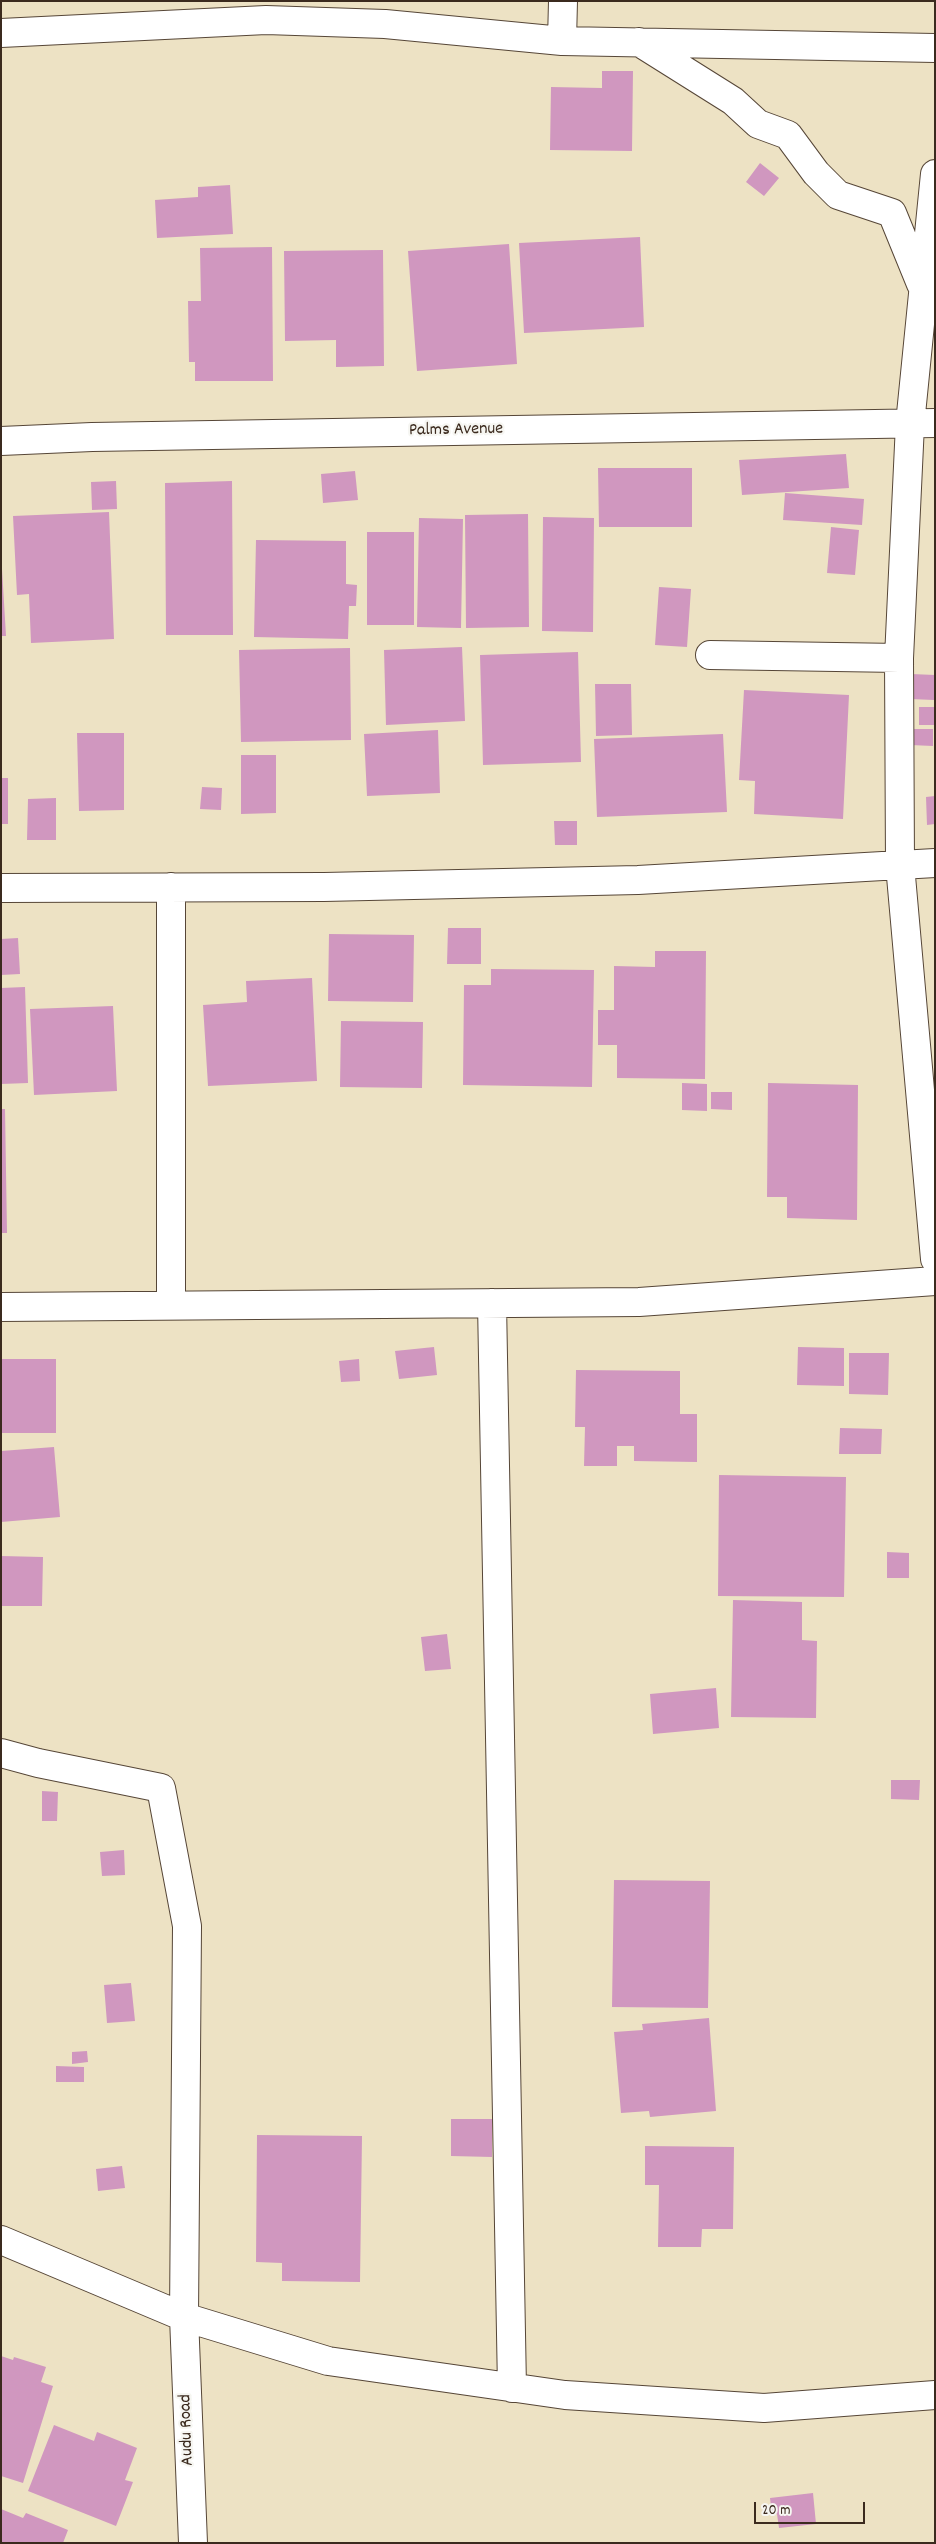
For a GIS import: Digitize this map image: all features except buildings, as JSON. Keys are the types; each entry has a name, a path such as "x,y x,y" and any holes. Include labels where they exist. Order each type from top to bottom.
{"street":[{"path":"562,41 563,1"},
{"path":"1,32 266,20 386,24 562,41 935,48"},
{"path":"639,42 732,101 758,124 788,135 816,173 838,195 892,213 922,288"},
{"path":"935,174 922,288 922,423 900,658 900,864 935,1259"},
{"name":"Palms Avenue","path":"1,442 102,437 922,423"},
{"path":"710,655 900,658"},
{"path":"1,888 324,888 638,880 935,863"},
{"path":"171,887 171,1305"},
{"path":"1,1307 639,1302 935,1281"},
{"path":"492,1302 512,2388"},
{"name":"Audu Road","path":"1,1753 38,1763 160,1788 187,1926 184,2317 193,2543"},
{"path":"1,2240 184,2317 328,2361 565,2395 764,2408 935,2396"}]}
